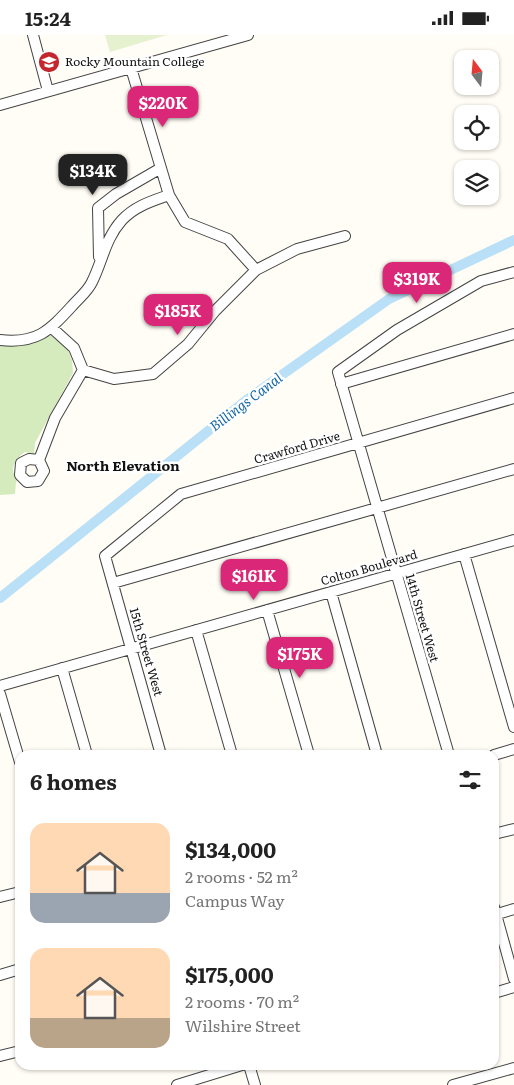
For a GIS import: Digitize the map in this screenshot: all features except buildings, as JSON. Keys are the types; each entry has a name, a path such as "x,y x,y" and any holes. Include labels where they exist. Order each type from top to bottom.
{"street":[{"path":"33,35 48,91"},
{"path":"0,105 248,35"},
{"path":"132,68 169,195 185,222 228,239 256,270"},
{"path":"99,267 98,208 116,194 161,167"},
{"path":"0,340 16,341 36,337 52,328 91,285 108,239 123,219 141,205 169,195"},
{"path":"83,370 114,379 152,374 188,344 214,311 256,270 297,249 345,236"},
{"name":"14th Street West","path":"448,750 338,372 397,330 481,281 514,272"},
{"path":"52,328 74,348 83,370"},
{"path":"342,384 514,334"},
{"path":"39,460 55,418 83,370"},
{"name":"Crawford Drive","path":"105,556 181,494 514,398"},
{"path":"113,583 514,469"},
{"name":"Colton Boulevard","path":"0,686 514,540"},
{"path":"464,554 514,727"},
{"name":"15th Street West","path":"105,556 160,750"},
{"path":"332,591 376,750"},
{"path":"267,610 308,750"},
{"path":"196,630 231,750"},
{"path":"62,668 87,750"},
{"path":"0,694 16,750"},
{"path":"499,754 514,749"},
{"path":"499,833 514,829"},
{"path":"0,897 15,893"},
{"path":"499,911 514,909"},
{"path":"499,929 514,979"},
{"path":"0,975 15,970"},
{"path":"499,992 514,987"},
{"path":"0,1056 15,1052"},
{"path":"453,1085 514,1068"},
{"path":"177,1085 226,1070"},
{"path":"250,1070 255,1085"}],"green space":[{"path":"105,35 167,35 110,52"},
{"path":"49,335 67,348 72,360 73,373 35,443 34,454 25,452 14,465 13,472 18,479 15,494 0,495 0,345 18,346"}],"waterway":[{"name":"Billings Canal","path":"0,598 248,399 389,299 514,240"}],"place":[{"name":"Rocky Mountain College","path":"49,62"}],"district":[{"name":"North Elevation","path":"123,466"}]}
